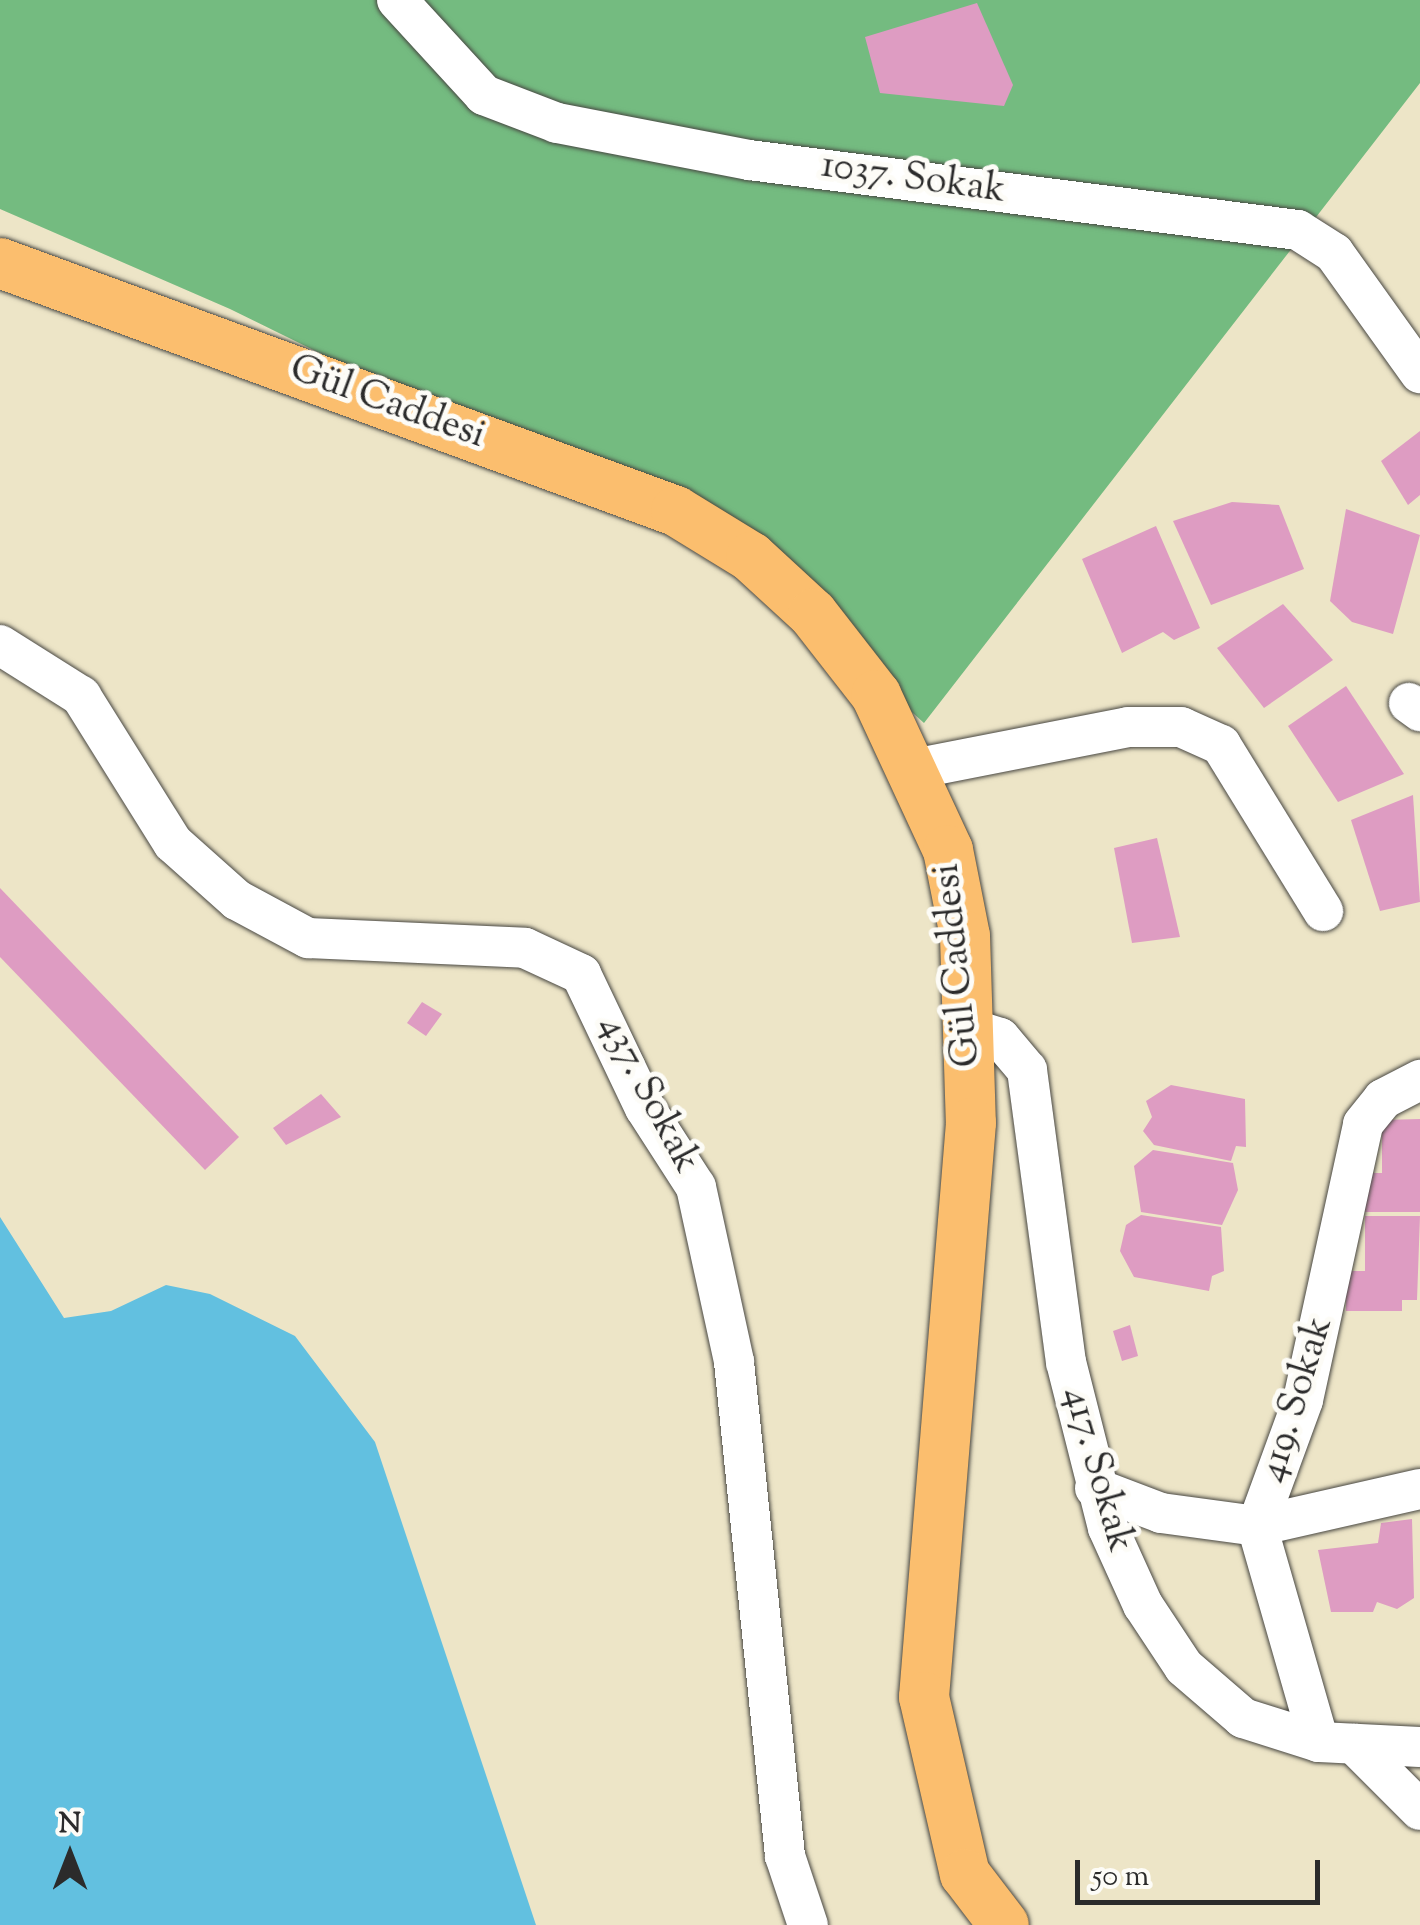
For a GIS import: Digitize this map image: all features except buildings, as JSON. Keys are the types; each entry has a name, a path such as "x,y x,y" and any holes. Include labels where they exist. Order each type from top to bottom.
{"main road":[{"name":"Gül Caddesi","path":"0,263 676,511 750,557 813,614 876,696 914,769 948,850 974,1030 924,1697 965,1874 1004,1925"}],"street":[{"name":"1037. Sokak","path":"397,0 484,96 557,123 749,160 1298,230 1334,253 1416,369"},
{"name":"437. Sokak","path":"0,645 81,696 173,844 236,900 308,938 525,948 581,974 645,1108 696,1186 734,1362 785,1856 808,1925"},
{"path":"914,769 1128,728 1181,728 1221,745 1323,911"},
{"name":"417. Sokak","path":"974,1030 1014,1050 1034,1094 1066,1362 1096,1488 1125,1570 1184,1668 1243,1718 1336,1743 1420,1747"},
{"name":"419. Sokak","path":"1336,1743 1258,1526 1303,1400 1364,1124 1383,1099 1420,1080"},
{"path":"1096,1488 1161,1514 1258,1526 1420,1489"},
{"path":"1336,1743 1420,1810"}],"green space":[{"path":"0,0 1420,0 1420,83 924,723 748,564 230,309 0,209"}],"water":[{"path":"0,1217 64,1318 111,1311 166,1285 210,1294 295,1336 375,1442 536,1925 0,1925"}]}
